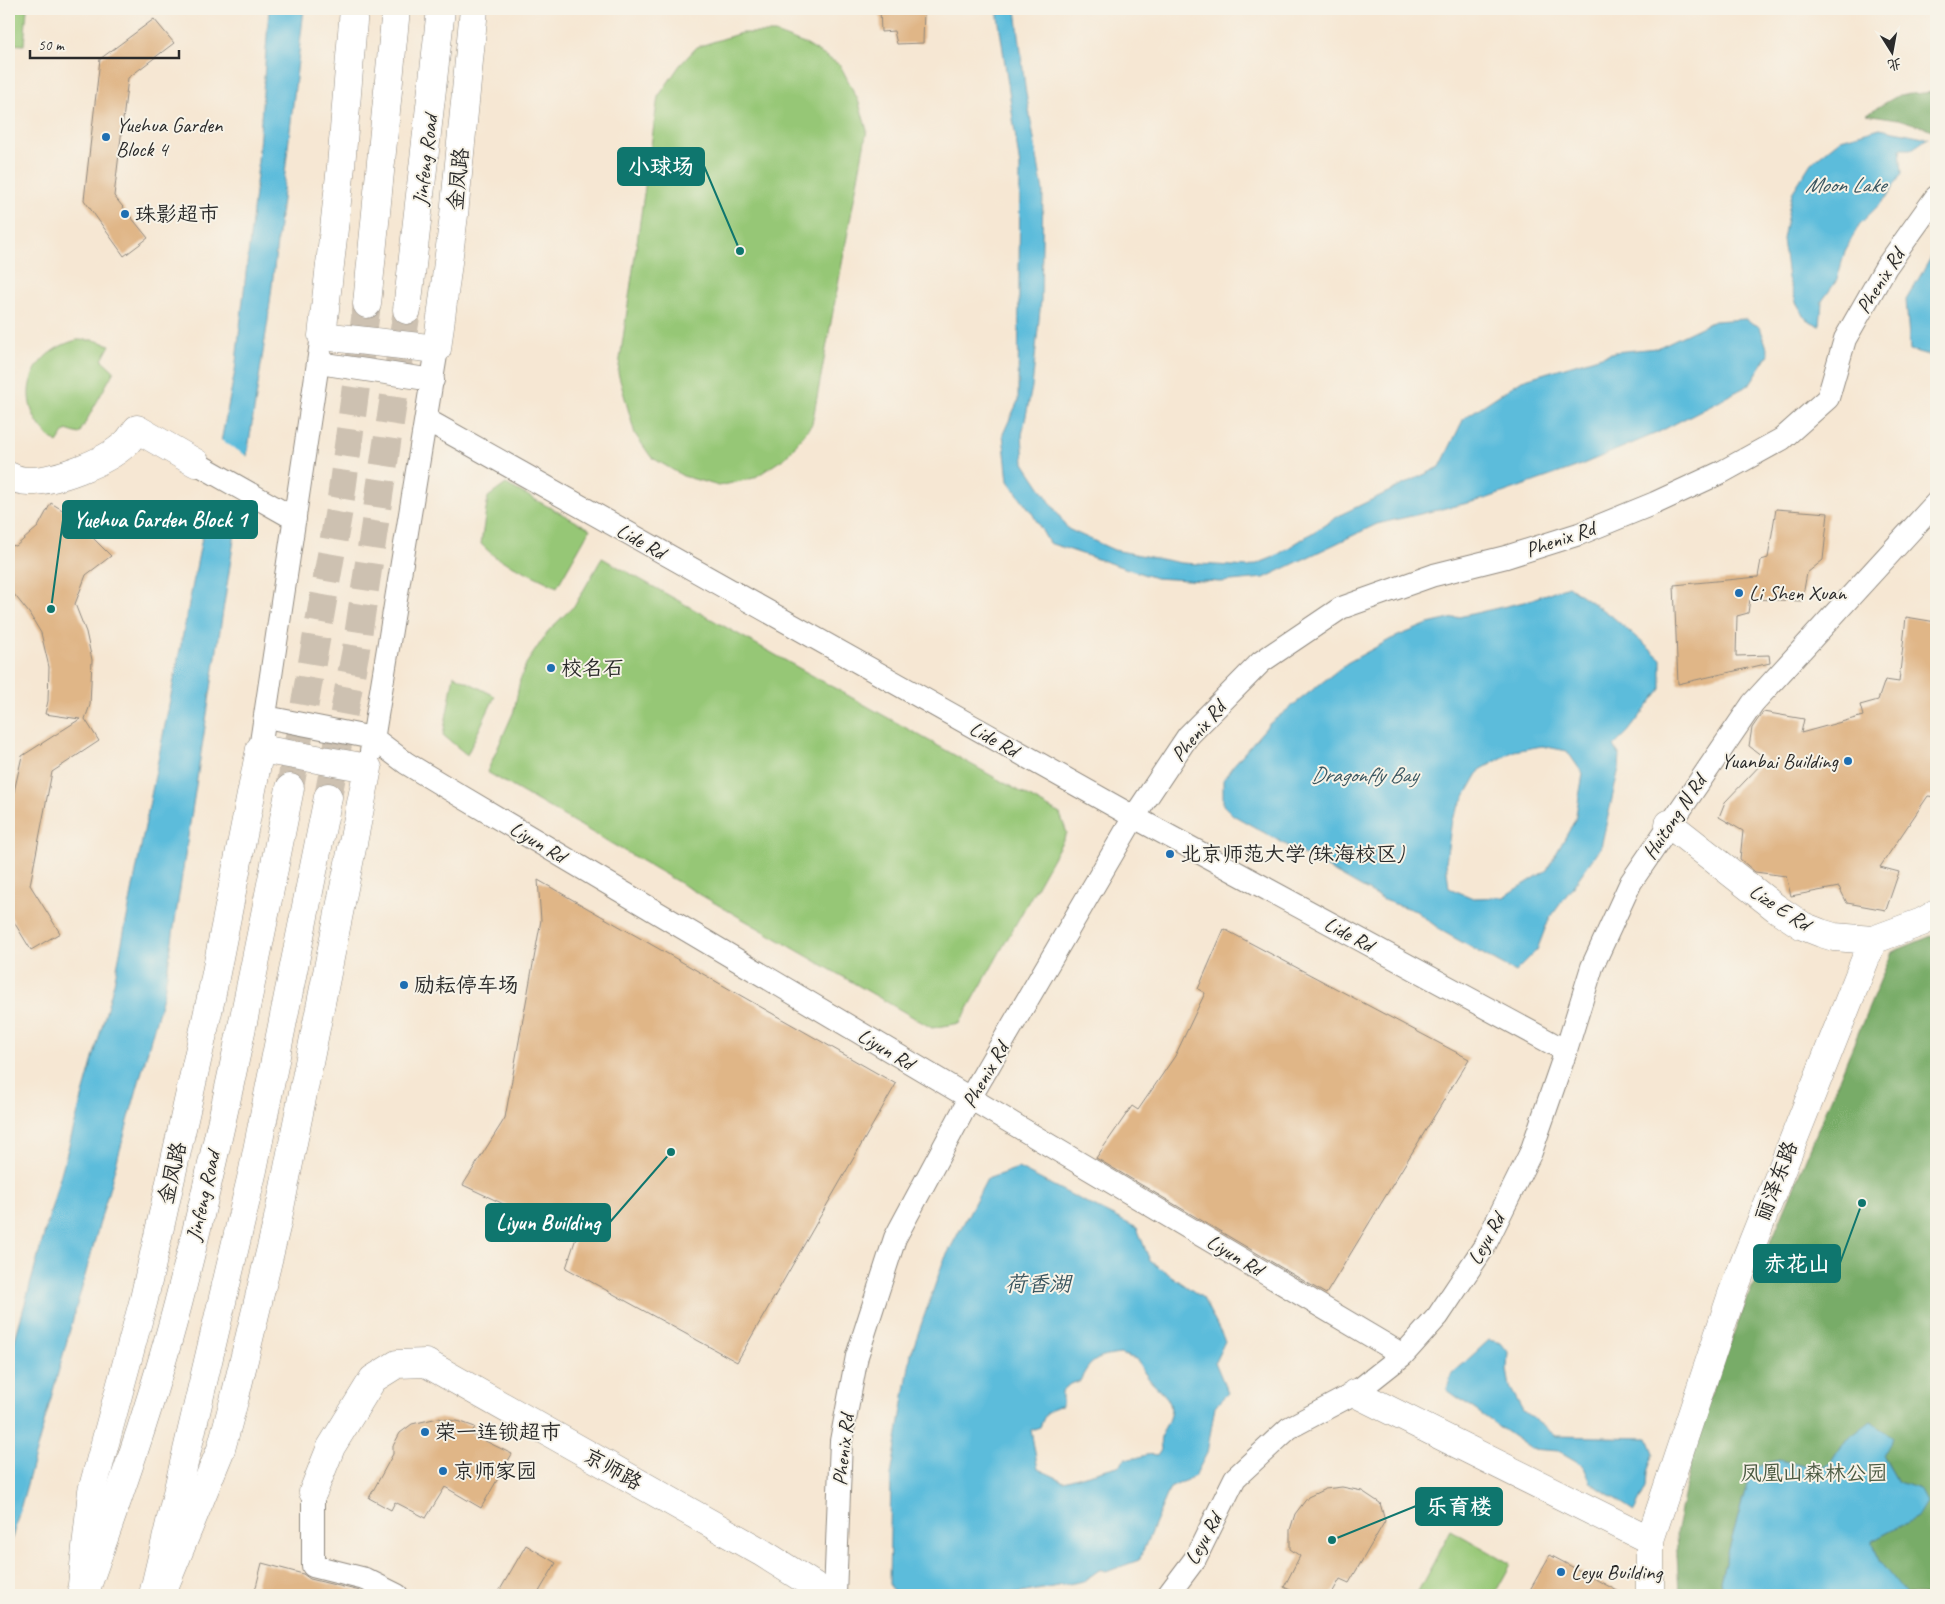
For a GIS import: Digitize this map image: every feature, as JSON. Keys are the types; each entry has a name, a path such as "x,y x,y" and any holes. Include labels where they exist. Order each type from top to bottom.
{"main road":[{"path":"354,9 322,336 437,349"},
{"name":"Jinfeng Road","path":"367,304 396,9"},
{"name":"Jinfeng Road","path":"407,310 441,9"},
{"name":"金凤路","path":"437,349 454,215 474,9"},
{"path":"9,476 27,481 39,480 73,470 106,457 126,444 137,429 196,463"},
{"path":"161,1595 221,1449 235,1397 277,1223 368,768 260,748"},
{"name":"金凤路","path":"80,1595 92,1491 146,1290 211,998 260,748"},
{"name":"Jinfeng Road","path":"84,1595 135,1452 178,1305 251,981 290,788"},
{"name":"Jinfeng Road","path":"153,1595 252,1170 328,798"},
{"name":"Lize E Rd","path":"1668,824 1776,908 1803,926 1834,937 1873,940 1922,922 1936,914"},
{"name":"丽泽东路","path":"1650,1540 1732,1294 1873,940"},
{"name":"京师路","path":"313,1492 331,1447 373,1379 397,1364 426,1363 761,1552 829,1595"},
{"path":"1355,1393 1650,1540 1651,1595"}],"street":[{"name":"Phenix Rd","path":"835,1595 841,1441 857,1356 895,1238 970,1098 1134,817 1188,736 1261,662 1341,608 1434,575 1506,557 1579,534 1656,503 1722,472 1782,439 1828,398 1844,339 1886,267 1936,197"},
{"path":"260,748 322,336"},
{"path":"368,768 427,420 437,349"},
{"path":"318,363 433,380"},
{"name":"Lide Rd","path":"427,420 1134,817 1566,1051"},
{"path":"196,463 295,520"},
{"name":"Huitong N Rd","path":"1566,1051 1592,967 1631,882 1668,824 1753,703 1936,503"},
{"path":"266,716 373,738"},
{"name":"Liyun Rd","path":"373,738 406,762 454,792 1403,1355"},
{"name":"Leyu Rd","path":"1168,1595 1195,1559 1235,1478 1289,1428 1355,1393 1403,1355 1438,1316 1484,1247 1531,1152 1566,1051"},
{"path":"313,1492 313,1566 365,1579 397,1595"}],"green space":[{"path":"9,9 27,9 24,45 9,44"},
{"path":"741,33 775,33 807,45 840,65 858,100 867,130 812,424 786,457 754,478 719,486 683,476 651,457 635,434 618,373 658,97 680,65 697,47"},
{"path":"1936,92 1936,131 1898,119 1866,114 1899,95"},
{"path":"77,340 94,340 110,345 102,360 114,371 79,434 66,430 57,443 43,430 34,415 29,400 30,384 35,370 45,357 59,347"},
{"path":"506,484 590,529 557,587 495,557 481,544 488,497"},
{"path":"602,558 1060,814 1067,833 960,1023 932,1028 487,772 514,711 520,680 526,664 549,630 575,605"},
{"path":"454,675 495,696 467,755 443,735"},
{"name":"凤凰山森林公园","path":"1936,934 1936,1595 1905,1594 1879,1560 1872,1541 1917,1517 1919,1489 1898,1482 1883,1455 1846,1440 1831,1464 1817,1469 1779,1460 1752,1467 1720,1581 1723,1595 1679,1595 1676,1533 1691,1462 1709,1397 1751,1290 1892,952"},
{"path":"1451,1530 1511,1564 1494,1595 1416,1595"}],"water":[{"path":"269,9 304,9 268,320 164,992 9,1549 9,1361 114,983 235,371 257,175"},
{"path":"997,9 1016,9 1025,87 1043,191 1041,300 1032,387 1022,435 1024,463 1068,529 1114,550 1181,563 1249,567 1274,557 1342,514 1440,467 1464,418 1522,380 1615,352 1657,348 1714,321 1745,319 1760,327 1769,354 1749,385 1657,433 1576,467 1485,499 1377,524 1264,578 1220,582 1155,578 1049,543 1032,513 1008,481 1003,434 1018,401 1020,167"},
{"name":"Moon Lake","path":"1880,128 1928,138 1912,149 1900,149 1902,173 1886,198 1859,225 1845,251 1837,280 1822,301 1820,326 1806,319 1796,302 1788,278 1783,239 1792,193 1811,163 1841,139"},
{"path":"1936,249 1936,357 1910,350 1906,300"},
{"name":"Dragonfly Bay","path":"1568,586 1614,618 1661,659 1661,689 1628,732 1614,746 1620,756 1619,768 1601,847 1548,921 1537,950 1515,972 1442,931 1416,911 1386,901 1233,815 1223,805 1223,780 1269,724 1347,663 1391,639 1428,624 1524,602","holes":["1542,746 1567,751 1583,774 1575,820 1547,870 1504,897 1473,898 1449,888 1446,862 1452,819 1480,770 1514,751"]},
{"name":"荷香湖","path":"1018,1168 1137,1228 1150,1261 1203,1298 1225,1341 1215,1362 1228,1393 1215,1406 1207,1453 1195,1476 1170,1488 1139,1560 1106,1572 1099,1570 1084,1581 1010,1595 895,1595 889,1584 891,1476 911,1354 943,1262 987,1179","holes":["1120,1354 1136,1359 1147,1377 1168,1399 1170,1404 1170,1415 1161,1435 1161,1449 1157,1455 1125,1458 1121,1465 1064,1481 1038,1469 1031,1430 1040,1427 1051,1410 1062,1406 1062,1391 1070,1384 1080,1381 1087,1368 1100,1358"]},
{"path":"1489,1340 1501,1343 1508,1352 1507,1370 1510,1387 1523,1411 1556,1436 1648,1438 1654,1453 1647,1472 1646,1487 1634,1511 1591,1483 1583,1465 1559,1451 1531,1449 1447,1390 1451,1375"},
{"path":"1871,1421 1893,1438 1883,1456 1898,1482 1919,1489 1926,1502 1917,1517 1872,1541 1879,1560 1907,1595 1723,1595 1720,1581 1752,1467 1779,1460 1817,1469 1831,1464 1846,1440"}],"pier":[{"path":"219,439 250,458 239,525 206,504"}],"building":[{"path":"880,9 924,9 923,43 897,44 894,31 881,32"},
{"name":"Yuehua Garden Block 4","path":"154,19 174,43 128,78 114,196 148,238 124,256 84,200 100,59"},
{"path":"51,503 69,514 111,556 86,575 75,604 86,632 92,660 90,705 85,719 99,741 52,772 30,885 60,933 31,950 9,914 9,814 22,756 80,719 45,714 48,701 49,667 41,633 29,613 9,588 9,545 16,546 38,527"},
{"name":"Li Shen Xuan","path":"1776,509 1828,513 1823,560 1807,573 1802,601 1750,599 1748,613 1737,616 1736,656 1769,655 1770,663 1678,684 1674,585 1758,577 1761,560 1768,558"},
{"name":"Yuanbai Building","path":"1906,617 1936,622 1936,797 1928,796 1880,867 1899,872 1886,910 1847,903 1839,887 1791,896 1786,876 1755,872 1740,859 1743,831 1719,817 1725,802 1766,759 1749,746 1752,728 1763,712 1804,719 1801,733 1863,716 1860,705 1878,700 1885,680 1899,682"},
{"path":"538,880 896,1084 737,1362 566,1268 576,1238 463,1185 505,1118 541,920"},
{"path":"1224,929 1469,1059 1326,1294 1096,1158 1132,1106 1138,1110 1175,1056 1205,993 1198,989"},
{"name":"京师家园","path":"438,1418 461,1422 475,1427 471,1434 512,1454 481,1508 445,1487 426,1518 395,1502 391,1510 369,1498 393,1454 393,1446 400,1433 412,1424"},
{"path":"1342,1487 1362,1491 1380,1503 1385,1521 1349,1583 1340,1579 1331,1595 1300,1595 1284,1587 1300,1556 1290,1549 1290,1530 1295,1514 1308,1497 1325,1489"},
{"path":"526,1545 556,1563 537,1595 497,1595"},
{"name":"Leyu Building","path":"1550,1555 1625,1595 1527,1595"},
{"path":"262,1563 303,1574 310,1579 360,1591 360,1595 254,1595"}],"tunnel":[{"path":"290,788 341,498 367,304"},
{"path":"328,797 356,649 407,310"}],"place":[{"name":"Yuehua Garden Block 4","path":"106,137"},
{"name":"珠影超市","path":"125,214"},
{"name":"小球场","path":"740,251"},
{"name":"Li Shen Xuan","path":"1739,593"},
{"name":"Yuehua Garden Block 1","path":"51,609"},
{"name":"校名石","path":"551,668"},
{"name":"Yuanbai Building","path":"1848,761"},
{"name":"北京师范大学(珠海校区)","path":"1170,854"},
{"name":"励耘停车场","path":"404,985"},
{"name":"Liyun Building","path":"671,1152"},
{"name":"赤花山","path":"1862,1203"},
{"name":"荣一连锁超市","path":"425,1432"},
{"name":"京师家园","path":"443,1471"},
{"name":"乐育楼","path":"1332,1540"},
{"name":"Leyu Building","path":"1561,1572"}]}
